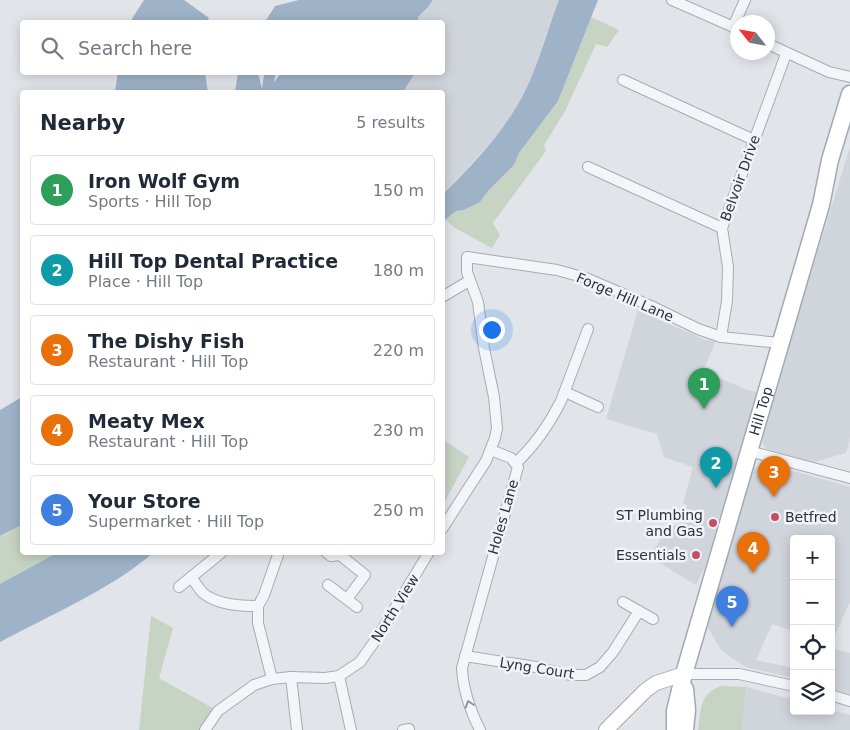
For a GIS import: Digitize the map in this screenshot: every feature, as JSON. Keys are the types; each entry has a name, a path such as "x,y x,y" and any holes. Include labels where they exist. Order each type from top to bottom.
{"main road":[{"name":"Hill Top","path":"674,730 675,711 684,674 821,204 830,160 850,94"},
{"name":"Hill Top","path":"821,204 835,172 850,129"},
{"path":"606,730 646,690 656,683 684,674 687,710 685,730"}],"street":[{"path":"672,0 730,26"},
{"path":"740,15 745,0"},
{"path":"775,48 829,72 850,77"},
{"name":"Belvoir Drive","path":"721,337 727,301 728,267 722,228 786,54"},
{"path":"623,80 754,140"},
{"path":"588,166 722,228"},
{"name":"Forge Hill Lane","path":"469,281 466,272 467,257 557,270 586,278 698,329 721,337 780,344"},
{"path":"445,295 469,281 478,302 484,348 494,397 497,428 491,450 445,524"},
{"path":"516,463 527,453 556,411 588,329"},
{"path":"564,392 598,407"},
{"name":"Holes Lane","path":"480,730 470,707 462,676 462,668 518,467 511,458 491,450"},
{"path":"749,451 850,478"},
{"path":"179,586 218,555"},
{"path":"272,679 258,624 258,606 264,595 278,555"},
{"path":"340,555 365,575 347,599"},
{"name":"North View","path":"339,676 360,662 377,638 426,555"},
{"path":"191,577 202,592 217,601 244,606 258,606"},
{"path":"328,585 357,607"},
{"path":"623,602 653,619"},
{"name":"Lyng Court","path":"465,656 536,667 570,675 586,674 600,667 613,652 639,611"},
{"path":"684,674 739,674 790,685"},
{"path":"205,730 218,711 254,685 272,679 339,676 351,730"},
{"path":"291,677 297,730"},
{"path":"835,697 850,701"}],"shaded area":[{"path":"433,0 559,0 533,74 512,116 486,148 445,192 445,90 404,90 414,75 445,75 445,20 418,20 418,17"},
{"path":"850,147 850,438 846,453 811,463 767,449 761,437 789,337"},
{"path":"638,310 705,340 716,341 703,371 745,389 757,392 705,567 696,585 650,557 665,531 682,522 687,505 683,503 693,467 664,457 657,434 606,419"},
{"path":"762,465 776,466 850,487 850,602 835,635 835,535 790,535 790,630 772,624 756,660 790,667 790,677 748,668 730,657 720,648 706,625 754,469"},
{"path":"835,649 850,653 850,694 835,689"},
{"path":"746,687 790,699 790,715 835,715 835,711 850,715 850,730 742,730"}],"green space":[{"path":"591,17 619,30 607,47 596,44 564,113 544,145 546,151 493,223 500,235 492,248 455,228 445,219 456,211 464,210 480,202 488,191 514,165 519,153 558,101"},
{"path":"445,441 469,457 445,501"},
{"path":"20,526 20,555 57,555 0,585 0,537"},
{"path":"151,616 173,628 159,678 218,711 205,730 139,730"},
{"path":"721,686 746,687 742,730 698,730 702,704 705,698 714,689"}],"water":[{"path":"144,0 184,0 209,18 208,20 131,20"},
{"path":"299,0 433,0 418,17 418,20 266,20 275,6"},
{"path":"559,0 598,0 558,101 519,153 514,165 488,191 480,202 464,210 456,211 445,219 445,192 488,147 508,121 534,71"},
{"path":"118,75 205,75 208,90 115,90"},
{"path":"238,75 258,75 264,90 235,90"},
{"path":"280,75 414,75 404,90 268,90"},
{"path":"20,398 20,526 0,536 0,410"},
{"path":"53,555 150,555 118,579 99,590 0,642 0,584"}],"waterway":[{"path":"267,90 270,75"}],"place":[{"name":"Iron Wolf Gym","path":"704,409"},
{"name":"Hill Top Dental Practice","path":"716,488"},
{"name":"The Dishy Fish","path":"774,497"},
{"name":"Betfred","path":"775,517"},
{"name":"ST Plumbing and Gas","path":"713,523"},
{"name":"Essentials","path":"696,555"},
{"name":"Meaty Mex","path":"753,573"},
{"name":"Your Store","path":"732,627"}]}
